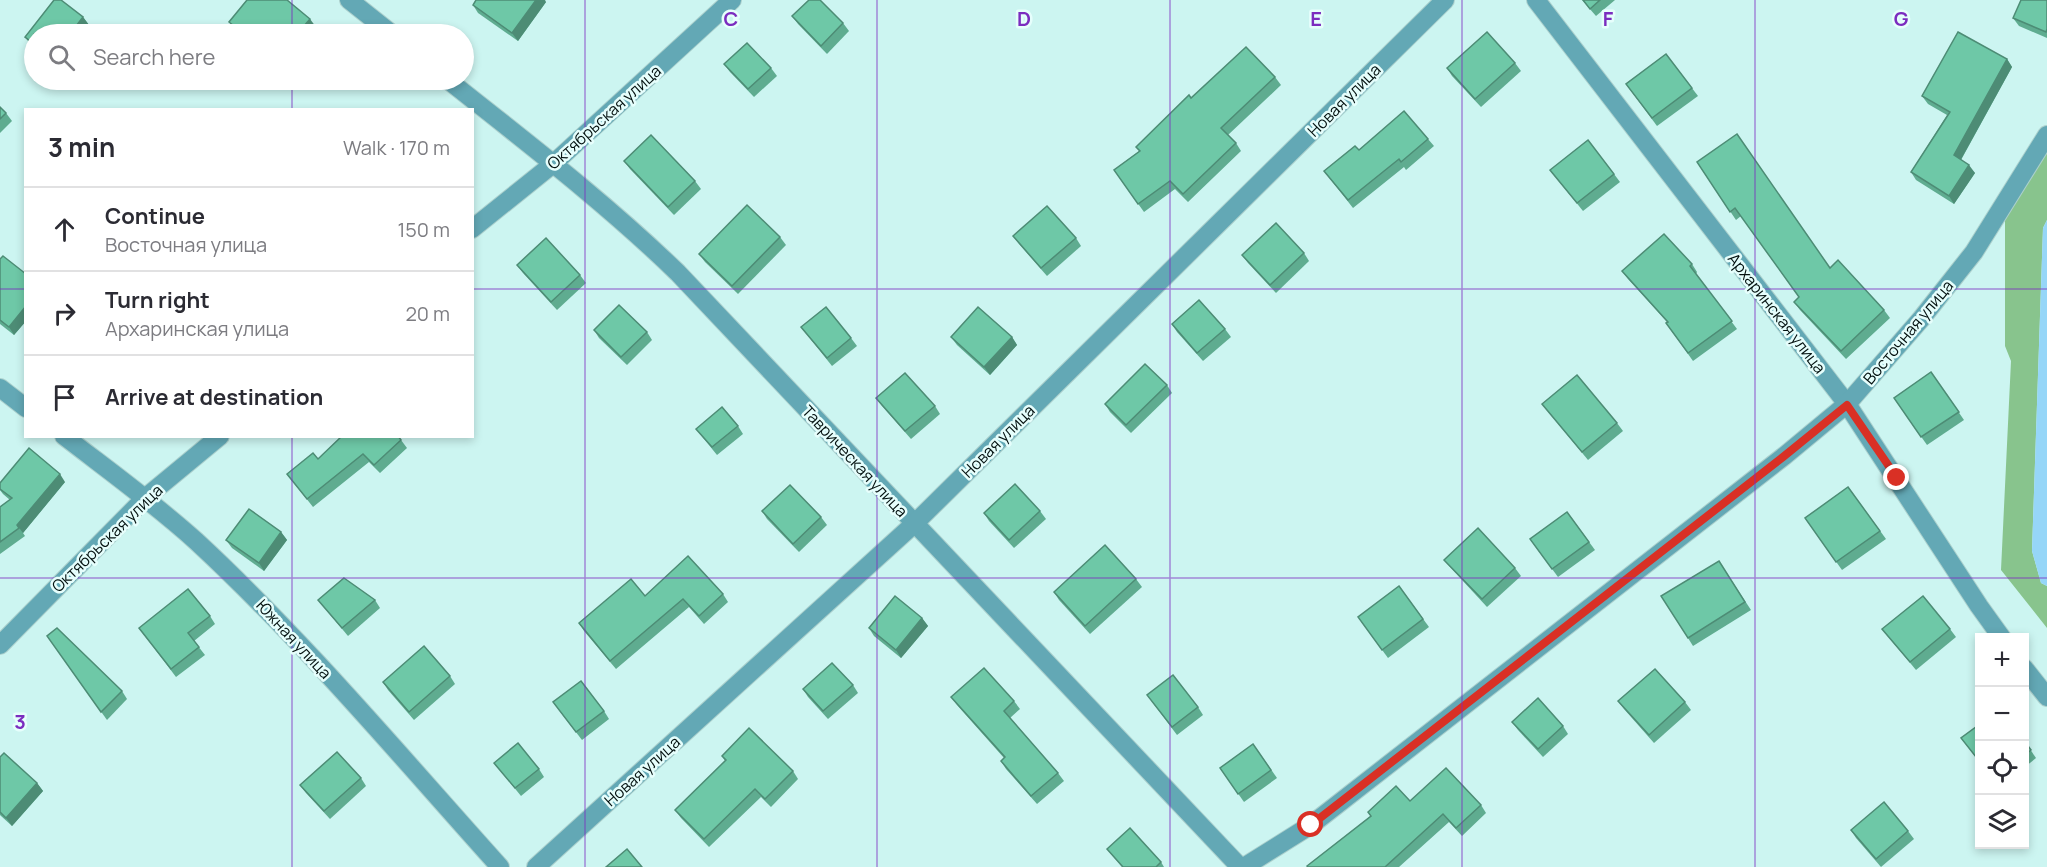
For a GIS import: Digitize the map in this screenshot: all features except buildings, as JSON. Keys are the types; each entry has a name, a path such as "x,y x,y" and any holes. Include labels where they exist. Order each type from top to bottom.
{"street":[{"path":"349,0 379,24"},
{"name":"Октябрьская улица","path":"474,228 553,164 732,0"},
{"name":"Новая улица","path":"536,867 914,524 1445,0"},
{"name":"Архаринская улица","path":"1536,0 1847,405 1998,633"},
{"name":"Таврическая улица","path":"460,90 637,233 678,273 1242,867"},
{"name":"Восточная улица","path":"1242,867 1311,825 1774,465 1847,405 1921,319 1974,252 2047,135"},
{"path":"0,388 24,406"},
{"name":"Южная улица","path":"67,438 195,540 275,617 500,867"},
{"name":"Октябрьская улица","path":"0,645 145,498 218,438"},
{"path":"2029,673 2047,698"}],"green space":[{"path":"2047,125 2047,220 2043,228 2032,551 2041,583 2047,586 2047,628 2001,570 2011,361 2005,346 2005,215"}],"water":[{"path":"2047,220 2047,586 2041,583 2032,551 2043,228"}],"route":[{"path":"1311,825 1847,405 1897,478"}]}
